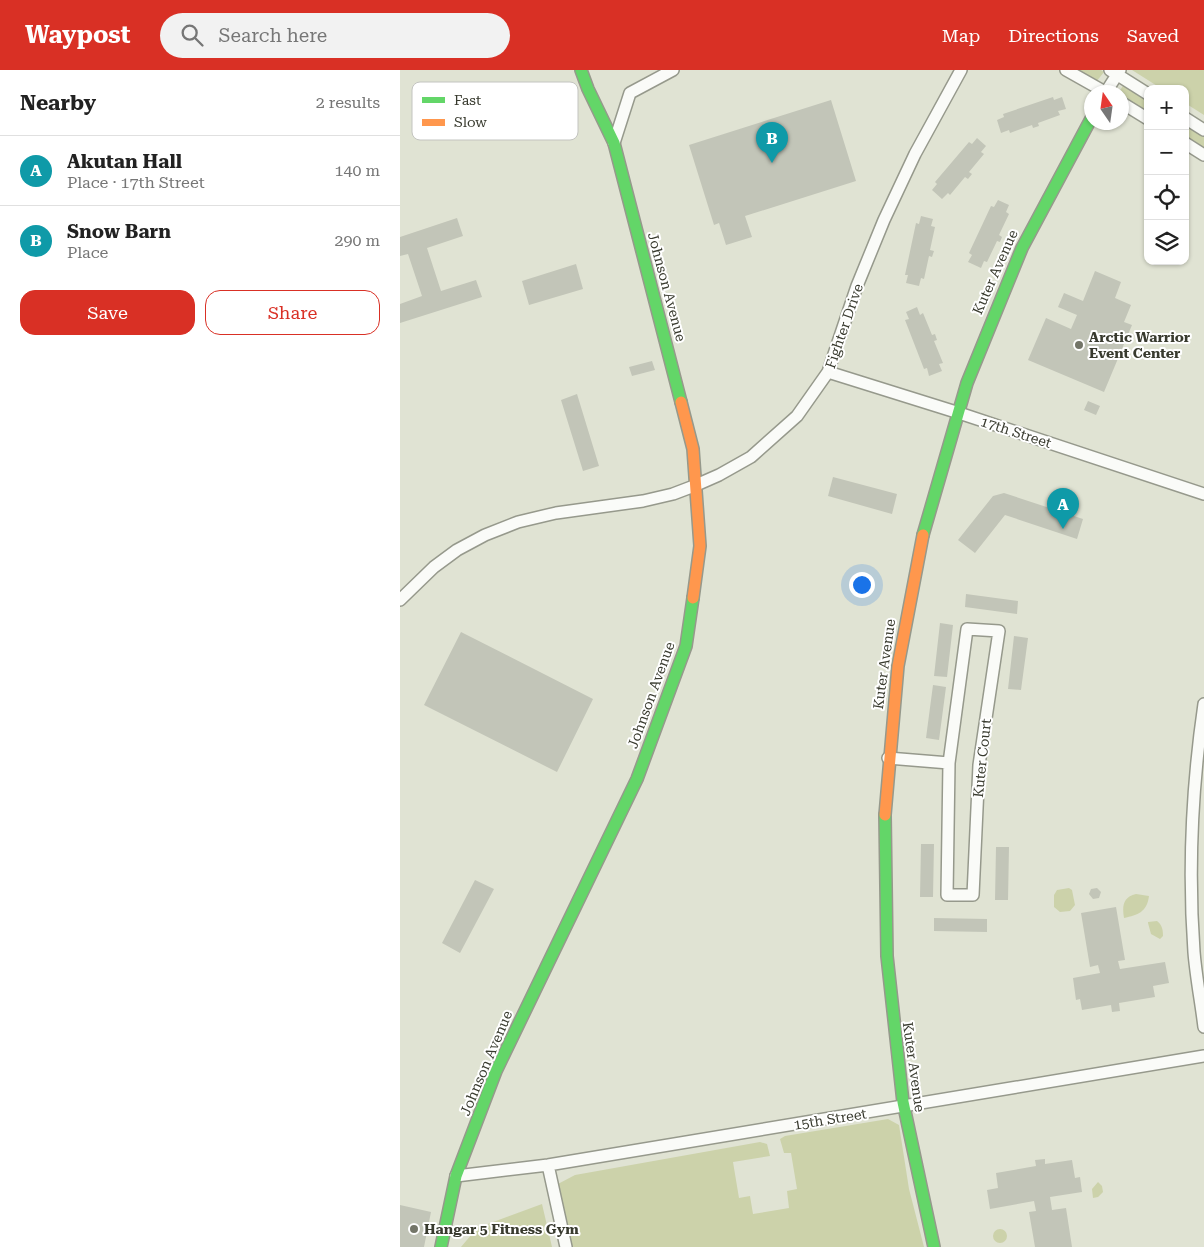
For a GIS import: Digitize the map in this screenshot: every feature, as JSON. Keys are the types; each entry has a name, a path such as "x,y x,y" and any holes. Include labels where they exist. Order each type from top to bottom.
{"street":[{"name":"Johnson Avenue","path":"441,1247 456,1176 496,1071 637,779 686,646 700,546 694,486 693,449 614,143 581,70"},
{"path":"614,143 630,93 673,70"},
{"name":"Fighter Drive","path":"400,600 434,567 457,550 485,535 518,522 556,513 643,501 673,494 719,476 751,457 776,436 797,416 828,372 857,286 884,220 915,154 961,70"},
{"path":"1066,70 1093,85"},
{"path":"1110,85 1116,72 1144,91"},
{"path":"1129,107 1144,117"},
{"path":"1189,121 1204,130"},
{"name":"Kuter Avenue","path":"934,1247 914,1162 904,1107 892,1024 886,954 884,865 888,758 894,695 913,575 924,522 956,412 976,355 1041,206 1085,130"},
{"path":"1189,146 1204,155"},
{"name":"17th Street","path":"828,372 1204,494"},
{"name":"Kuter Court","path":"966,629 998,631 979,765 972,895 947,895 948,763 966,629"},
{"path":"1204,704 1195,785 1192,876 1194,952 1204,1027"},
{"path":"888,758 948,763"},
{"name":"15th Street","path":"456,1176 548,1165 1204,1056"},
{"path":"548,1165 566,1247"}],"green space":[{"path":"1077,70 1101,70 1104,72 1096,82"},
{"path":"1132,70 1204,70 1204,115 1189,106 1189,85 1156,85"},
{"path":"1129,87 1144,96 1144,111 1129,101"},
{"path":"1189,125 1204,134 1204,148 1189,139"},
{"path":"1069,888 1072,890 1075,905 1070,911 1060,912 1054,907 1054,895 1057,890"},
{"path":"1136,894 1149,896 1146,906 1138,914 1124,918 1124,903 1128,897"},
{"path":"1157,921 1163,931 1163,936 1160,939 1151,934 1148,923"},
{"path":"888,1119 899,1125 909,1189 924,1247 570,1247 556,1185 575,1175 760,1142 767,1144 770,1156 733,1162 739,1198 750,1196 753,1214 789,1208 787,1191 797,1189 791,1153 784,1153 780,1139 785,1136"},
{"path":"1098,1182 1102,1186 1103,1192 1098,1197 1093,1198 1092,1189"},
{"path":"542,1204 552,1247 461,1247 477,1228"},
{"path":"1000,1229 1005,1231 1007,1236 1005,1241 1000,1243 995,1241 993,1236 995,1231"}],"building":[{"path":"1053,97 1054,100 1062,97 1066,109 1058,111 1060,115 1038,123 1039,126 1033,128 1032,125 1010,133 1009,130 1001,133 997,120 1004,117 1003,114"},
{"path":"831,100 856,181 745,216 752,237 726,245 719,223 714,225 689,145"},
{"path":"977,138 986,146 981,152 984,154 969,172 972,174 968,179 965,177 950,195 948,193 942,199 932,190 937,184 935,182 969,142 972,144"},
{"path":"998,200 1009,205 1006,212 1009,214 999,235 1002,237 1000,242 997,241 987,262 984,261 981,268 968,262 972,255 969,253 991,206 994,207"},
{"path":"921,216 933,219 931,226 935,227 930,250 934,251 932,257 929,256 924,279 921,278 919,286 906,283 908,275 905,275 916,223 919,224"},
{"path":"457,218 463,236 427,248 441,291 476,280 482,297 400,323 400,304 422,296 408,254 400,256 400,237"},
{"path":"576,264 583,289 529,305 522,281"},
{"name":"Arctic Warrior Event Center","path":"1095,271 1121,282 1115,298 1131,305 1124,322 1132,325 1104,392 1028,360 1046,318 1071,329 1077,315 1058,307 1064,293 1083,301"},
{"path":"917,307 920,315 923,313 932,335 935,334 937,340 934,341 943,363 939,364 942,371 929,376 927,368 924,369 905,320 909,319 906,312"},
{"path":"652,361 655,370 632,376 629,367"},
{"path":"577,394 599,466 583,471 561,400"},
{"path":"1088,401 1100,406 1096,415 1084,410"},
{"path":"833,477 897,494 892,514 828,496"},
{"path":"1004,493 1083,519 1077,539 1005,515 975,553 958,540 993,496"},
{"path":"966,594 1018,601 1017,614 965,607"},
{"path":"940,623 953,625 947,677 934,676"},
{"path":"461,632 593,699 557,772 424,705"},
{"path":"1014,636 1028,638 1021,690 1008,689"},
{"path":"933,685 946,687 939,740 926,738"},
{"path":"921,844 934,844 933,897 920,897"},
{"path":"996,847 1009,847 1008,900 995,900"},
{"path":"475,880 494,889 460,953 442,943"},
{"path":"1097,888 1101,892 1099,898 1093,899 1089,894 1091,889"},
{"path":"1116,907 1125,960 1118,961 1120,969 1165,962 1169,983 1153,986 1155,997 1119,1003 1120,1011 1112,1012 1111,1005 1082,1010 1080,999 1076,1000 1073,978 1100,973 1098,965 1090,967 1081,913"},
{"path":"934,918 987,919 987,932 934,931"},
{"path":"1045,1159 1045,1164 1072,1160 1075,1178 1080,1177 1082,1192 1050,1197 1052,1210 1066,1208 1072,1247 1035,1247 1029,1212 1036,1211 1034,1201 990,1209 987,1190 998,1188 996,1173 1036,1166 1035,1160"},
{"name":"Hangar 5 Fitness Gym","path":"400,1205 431,1212 424,1247 400,1247"}],"traffic: fast":[{"path":"581,70 614,143 681,402"},
{"path":"923,535 967,383 1022,248 1085,130"},
{"path":"441,1247 456,1176 496,1071 637,779 686,646 693,598"},
{"path":"885,815 887,956 903,1102 934,1247"}],"traffic: slow":[{"path":"681,402 693,449 700,546 693,598"},
{"path":"885,815 898,666 923,535"}],"place":[{"name":"Snow Barn","path":"772,163"},
{"name":"Arctic Warrior Event Center","path":"1079,345"},
{"name":"Akutan Hall","path":"1063,529"},
{"name":"Hangar 5 Fitness Gym","path":"414,1229"}]}
